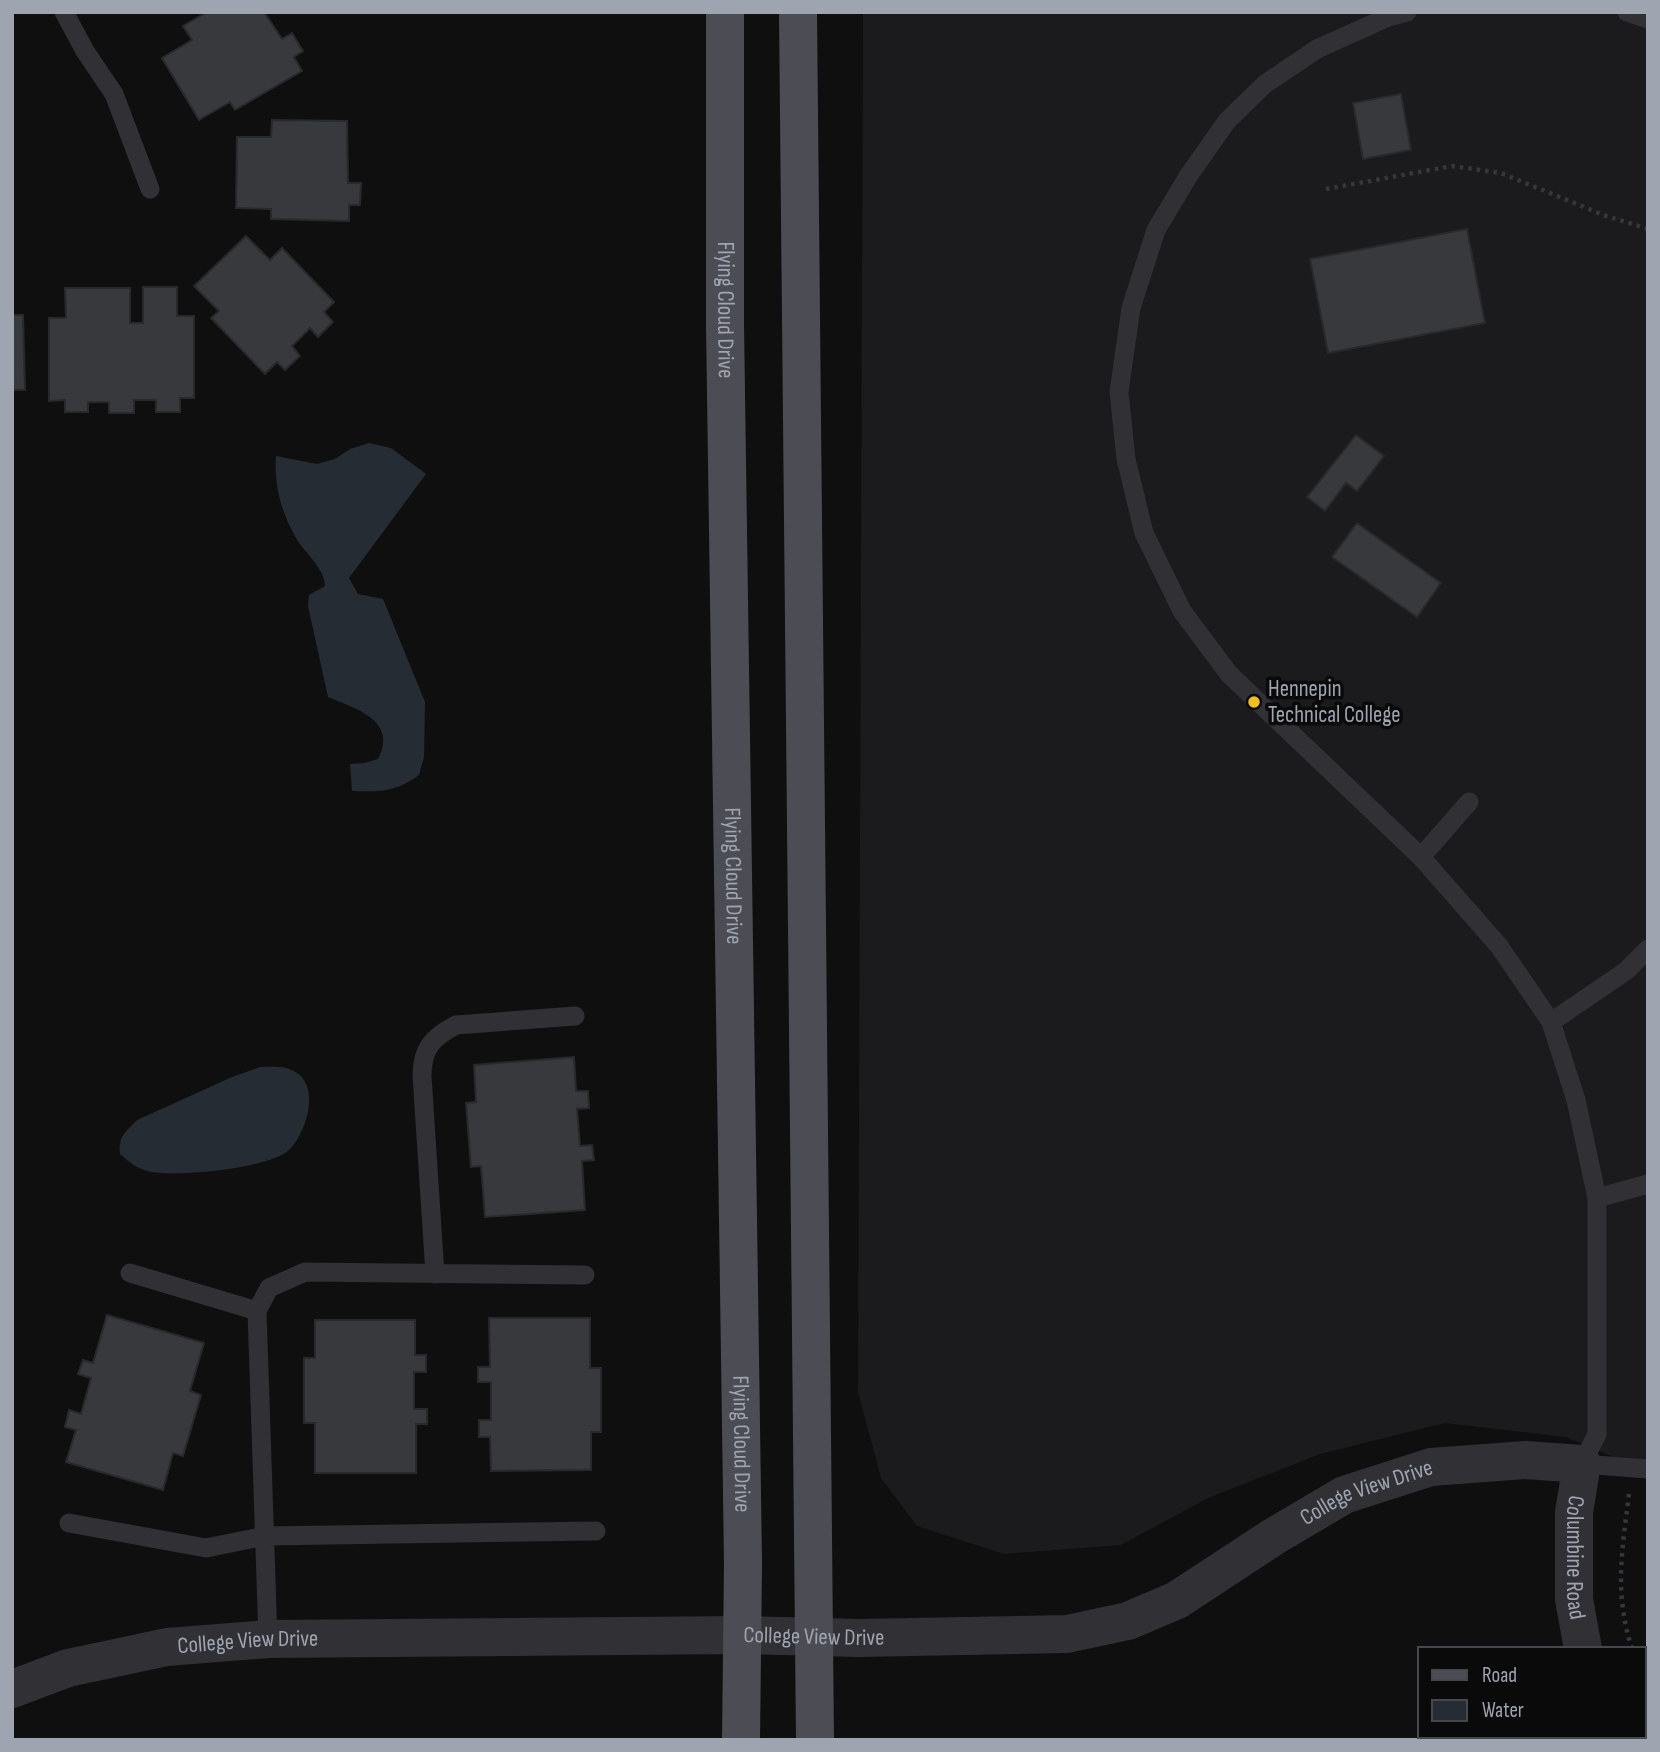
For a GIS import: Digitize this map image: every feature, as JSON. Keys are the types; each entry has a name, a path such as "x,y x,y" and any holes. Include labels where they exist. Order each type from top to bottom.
{"main road":[{"name":"Flying Cloud Drive","path":"725,12 725,324 742,1636 741,1740"},
{"path":"798,12 815,1740"}],"street":[{"name":"College View Drive","path":"12,1689 68,1668 167,1647 268,1639 742,1636 859,1638 1067,1634 1128,1621 1177,1600 1344,1495 1430,1467 1525,1460 1582,1464"},
{"name":"Columbine Road","path":"1582,1464 1574,1512 1574,1599 1583,1647"}],"lane":[{"path":"64,12 85,51 114,93 150,189"},
{"path":"1408,12 1388,17 1317,49 1265,84 1227,121 1189,175 1156,230 1131,308 1119,392 1126,459 1144,533 1182,611 1229,674 1421,857 1459,898 1499,946 1551,1022 1576,1100 1597,1198 1597,1434 1582,1464 1640,1469"},
{"path":"1627,12 1648,19"},
{"path":"1421,857 1469,802"},
{"path":"1551,1022 1626,971 1648,949"},
{"path":"435,1274 422,1076 422,1060 430,1045 439,1034 456,1025 575,1016"},
{"path":"1597,1198 1648,1184"},
{"path":"268,1639 257,1311 269,1288 305,1272 585,1275"},
{"path":"130,1273 257,1311"},
{"path":"69,1523 206,1548 265,1536 596,1531"}],"path":[{"path":"1326,189 1452,166 1502,173 1606,216 1648,229"},
{"path":"1631,1647 1625,1625 1619,1573 1640,1469"}],"shaded area":[{"name":"Hennepin Technical College","path":"863,12 1648,12 1648,1471 1565,1437 1445,1423 1320,1454 1208,1498 1121,1545 1004,1554 917,1526 881,1478 858,1392"}],"water":[{"path":"369,443 391,448 426,474 349,578 358,594 383,599 425,702 424,757 419,775 403,785 379,791 352,791 350,764 378,759 383,746 383,735 371,718 328,697 308,606 309,595 325,586 324,579 286,517 277,487 276,456 317,464 335,459 350,449"},
{"path":"260,1067 293,1070 304,1080 308,1089 305,1123 289,1150 263,1162 224,1170 182,1173 147,1171 135,1166 120,1154 121,1139 137,1120"}],"building":[{"path":"207,12 264,12 282,39 292,33 303,51 294,57 302,71 235,110 230,102 199,120 162,58 192,40 183,26"},
{"path":"1401,94 1411,150 1363,159 1353,103"},
{"path":"272,120 347,121 348,183 361,183 360,205 349,205 349,221 271,219 271,209 236,208 237,137 271,137"},
{"path":"1467,229 1485,323 1328,353 1310,259"},
{"path":"246,236 270,260 282,248 334,302 324,312 333,322 318,337 310,328 292,346 300,356 285,370 277,362 265,374 211,318 219,311 194,286"},
{"path":"143,287 177,287 177,316 194,316 194,398 180,398 180,412 156,412 156,400 134,400 134,413 109,413 109,402 88,402 88,412 65,412 65,400 49,401 49,318 66,318 65,288 130,288 130,323 143,323"},
{"path":"12,315 23,315 25,390 12,390"},
{"path":"1356,435 1384,456 1357,491 1346,483 1325,511 1307,497"},
{"path":"1357,523 1441,583 1417,617 1332,557"},
{"path":"574,1057 576,1091 588,1091 589,1108 577,1109 580,1146 592,1145 594,1160 582,1161 585,1210 485,1217 481,1166 471,1167 466,1103 476,1102 474,1065"},
{"path":"107,1315 204,1343 190,1391 201,1395 183,1456 173,1453 163,1490 66,1462 76,1430 65,1427 69,1410 81,1414 91,1378 78,1374 83,1360 93,1363"},
{"path":"489,1318 590,1318 590,1368 601,1368 601,1432 591,1432 591,1470 491,1471 490,1437 479,1437 479,1420 491,1420 491,1382 478,1382 478,1367 490,1367"},
{"path":"315,1320 415,1320 415,1355 426,1355 426,1372 414,1372 414,1409 427,1409 427,1424 416,1424 416,1473 315,1473 315,1423 304,1423 304,1358 315,1358"}],"place":[{"name":"Hennepin Technical College","path":"1254,702"}]}
